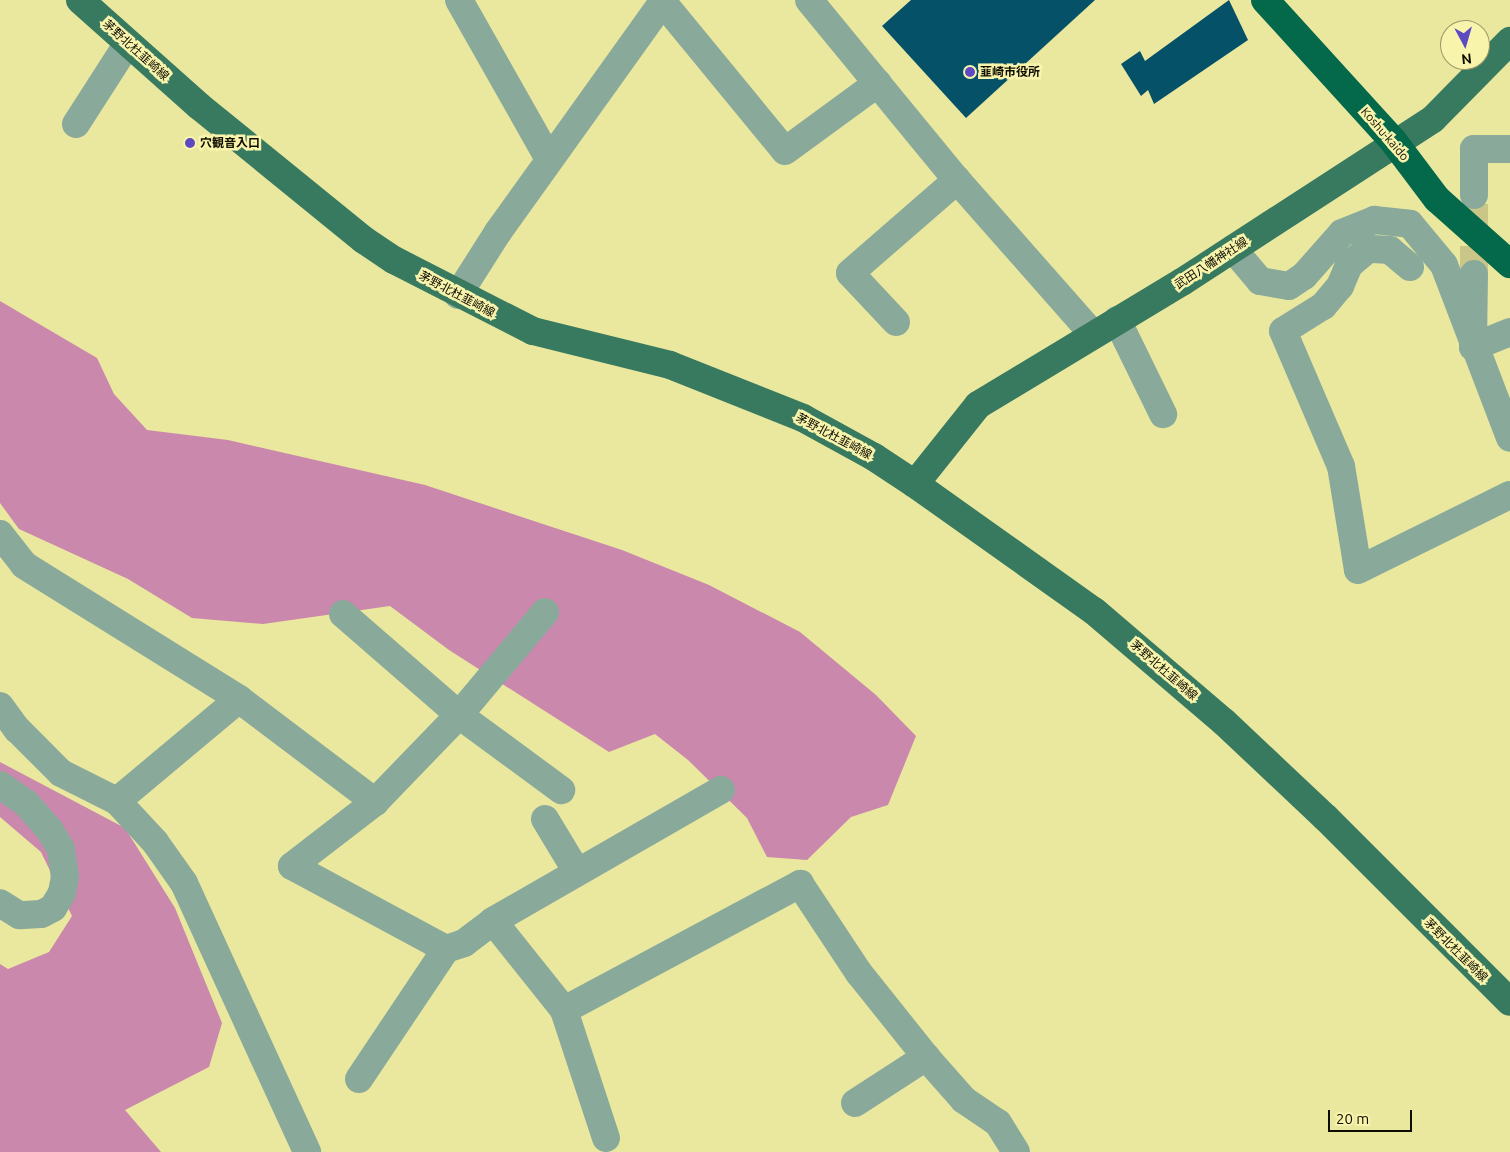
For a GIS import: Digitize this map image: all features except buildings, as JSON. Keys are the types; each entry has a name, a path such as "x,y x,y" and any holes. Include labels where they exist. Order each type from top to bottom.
{"highway":[{"name":"Koshu-kaido","path":"1265,0 1394,142 1438,199 1510,264"}],"main road":[{"name":"茅野北杜韮崎線","path":"80,0 199,106 364,240 458,295 533,331 670,365 803,418 874,456 915,484 1094,611 1224,722 1326,818 1510,1002"},
{"name":"武田八幡神社線","path":"915,484 978,405 1233,249 1394,142 1433,119 1510,41"}],"street":[{"path":"459,0 549,160"},
{"path":"809,0 957,180 1093,334"},
{"path":"458,295 549,160 662,1 785,152 878,83"},
{"path":"76,124 128,43"},
{"path":"1474,195 1474,149 1510,149"},
{"path":"896,322 850,272 957,180"},
{"path":"1510,438 1473,347 1444,264 1410,224 1374,220 1342,233 1339,257 1340,286 1323,306 1282,331 1341,466 1358,570 1510,495"},
{"path":"1233,249 1260,280 1288,286 1339,257 1368,250 1390,250 1410,267"},
{"path":"1473,347 1474,274"},
{"path":"1118,320 1163,414"},
{"path":"1473,347 1510,332"},
{"path":"0,534 24,564 239,699 375,802"},
{"path":"446,949 292,866 375,802 459,715 544,612"},
{"path":"343,614 459,715 561,790"},
{"path":"117,801 239,699"},
{"path":"0,706 17,729 61,773 117,801 155,842 184,883 307,1152"},
{"path":"0,785 26,803 49,829 60,849 65,877 62,893 53,908 41,914 19,916 0,903"},
{"path":"359,1079 446,949 464,943 493,921 721,790"},
{"path":"545,820 577,872"},
{"path":"564,1010 800,884 859,973 926,1057 964,1100 998,1123 1016,1152"},
{"path":"493,921 564,1010 606,1138"},
{"path":"855,1103 926,1057"}],"shaded area":[{"path":"0,301 97,358 114,394 147,430 228,440 425,485 622,550 709,585 800,632 876,695 916,736 888,805 851,817 807,860 767,857 747,818 688,760 655,734 609,752 449,650 390,606 263,624 192,618 128,579 19,529 0,503"},
{"path":"0,762 125,828 175,908 222,1023 209,1067 125,1110 161,1152 0,1152 0,964 8,969 49,952 72,916 41,852 0,817"}],"tunnel":[{"path":"1474,195 1474,274"}],"place":[{"name":"韮崎市役所","path":"970,72"},
{"name":"穴観音入口","path":"190,143"}]}
